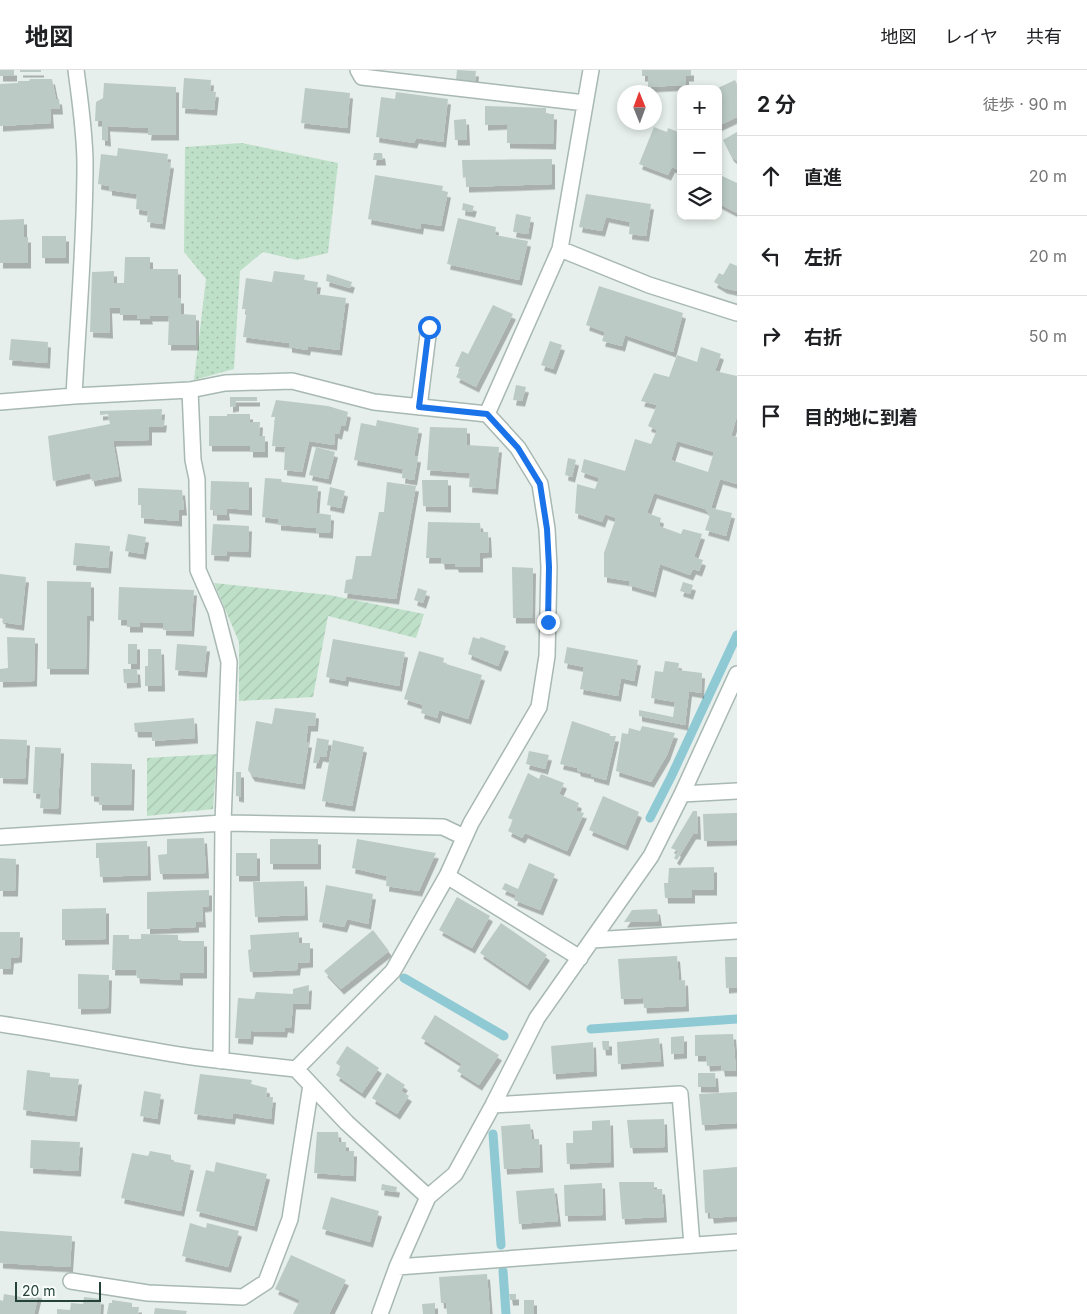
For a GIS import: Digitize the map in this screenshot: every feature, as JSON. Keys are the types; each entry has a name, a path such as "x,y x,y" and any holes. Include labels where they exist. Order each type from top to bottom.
{"street":[{"path":"74,396 83,244 85,164 83,119 76,70"},
{"path":"358,70 362,77 585,103"},
{"path":"487,414 560,249 590,70"},
{"path":"560,249 649,285 737,313"},
{"path":"419,407 429,327"},
{"path":"0,402 190,390 225,383 292,382 374,402 487,414 518,448 540,484 547,529 549,576 547,656 539,707 471,823 447,876 393,971 296,1069"},
{"path":"190,390 193,460 197,479 198,570 216,611 229,662 223,823 221,1061"},
{"path":"380,1314 428,1197 455,1174 493,1105 537,1018 651,856 682,794 737,674"},
{"path":"682,794 737,791"},
{"path":"0,837 223,823 443,827 464,838"},
{"path":"447,876 580,958"},
{"path":"592,940 737,931"},
{"path":"0,1024 221,1061 296,1069 347,1123 428,1197"},
{"path":"70,1281 148,1293 243,1297 266,1282 290,1219 311,1085"},
{"path":"493,1105 680,1094 692,1246"},
{"path":"398,1267 737,1242"}],"green space":[{"path":"242,143 338,163 328,253 297,260 263,252 240,271 234,369 194,380 206,279 184,252 185,147"},
{"path":"214,583 329,595 424,614 416,638 328,616 313,697 239,701 239,642"},
{"path":"217,754 213,809 147,816 147,758"}],"building":[{"path":"0,70 14,70 14,76 0,76"},
{"path":"20,70 41,70 41,72 20,72"},
{"path":"457,70 476,71 475,81 456,80"},
{"path":"642,70 691,70 691,76 686,76 686,85 648,85 648,76 642,76"},
{"path":"184,78 211,80 210,91 216,92 214,110 182,108"},
{"path":"30,79 52,79 56,99 59,99 60,109 50,109 51,123 0,126 0,84 18,83 18,81 29,81"},
{"path":"735,80 737,84 737,117 722,124 722,86"},
{"path":"104,83 176,87 176,135 148,135 149,128 107,126 108,141 102,140 102,121 95,121 96,102 103,98"},
{"path":"305,88 350,93 347,128 301,123"},
{"path":"396,92 448,99 443,142 416,138 414,143 376,137 381,97 395,99"},
{"path":"485,106 546,108 546,114 554,114 553,144 507,143 507,124 485,125"},
{"path":"466,119 467,140 455,140 454,120"},
{"path":"668,128 677,131 677,169 672,167 668,175 639,164 653,130 667,132"},
{"path":"737,132 737,161 731,156 723,140"},
{"path":"118,148 168,154 167,162 171,163 162,224 147,222 148,211 136,209 137,194 109,190 109,186 98,184 101,154 117,156"},
{"path":"374,153 382,153 383,160 373,160"},
{"path":"552,159 552,184 466,187 466,177 463,178 462,160"},
{"path":"375,175 443,186 442,191 448,192 441,226 421,223 420,229 368,219"},
{"path":"722,176 737,183 737,213 722,205"},
{"path":"586,194 651,204 646,236 629,234 630,222 606,217 602,231 579,227"},
{"path":"463,203 474,206 472,212 462,210"},
{"path":"516,214 531,217 528,234 513,232"},
{"path":"458,218 496,227 495,235 528,241 519,280 447,264"},
{"path":"24,219 24,237 28,237 28,263 0,263 0,220"},
{"path":"42,236 66,236 66,258 42,258"},
{"path":"125,257 150,257 150,269 178,269 178,298 181,298 181,314 196,315 196,345 168,345 169,316 149,316 150,319 137,319 137,315 120,315 120,308 109,308 110,333 90,332 92,272 114,271 114,283 124,283"},
{"path":"730,263 737,266 737,291 724,288 714,282 719,273 723,275"},
{"path":"274,271 305,275 304,280 318,282 316,294 346,298 339,350 308,346 307,350 289,347 289,343 243,337 247,309 242,309 246,278 272,282"},
{"path":"327,274 352,282 350,288 326,281"},
{"path":"599,286 683,313 673,352 625,335 622,346 602,341 605,332 586,325"},
{"path":"493,305 513,314 476,387 456,377 461,368 455,366 462,351 468,354"},
{"path":"11,339 48,342 47,363 9,360"},
{"path":"550,341 562,345 553,369 541,365"},
{"path":"701,347 721,354 715,371 737,376 737,416 731,436 737,437 737,484 720,479 711,508 732,513 726,536 705,530 710,515 705,509 654,493 647,513 661,518 659,526 681,534 683,529 702,534 694,557 703,560 699,571 693,569 690,575 660,564 653,592 629,585 629,581 604,577 604,553 616,518 605,514 602,522 575,513 577,484 595,489 599,478 581,472 584,459 625,471 635,439 651,444 657,430 648,426 657,405 641,401 654,373 669,377 677,355 697,362","holes":["677,441 714,452 708,472 671,460"]},
{"path":"516,385 526,387 522,401 513,400"},
{"path":"230,397 257,397 257,401 236,401 236,406 230,407"},
{"path":"276,400 328,406 348,412 345,426 341,425 339,434 335,433 334,445 309,441 302,472 284,470 285,447 272,446 275,417 271,417"},
{"path":"162,409 161,420 164,420 163,427 149,427 149,440 113,441 119,476 92,481 90,473 53,481 48,436 110,424 108,414 100,415 100,411"},
{"path":"227,414 250,414 250,422 260,422 259,436 265,436 265,452 250,452 250,446 209,446 209,416 227,416"},
{"path":"377,420 419,428 414,456 418,457 414,480 402,478 403,469 354,460 361,423 376,426"},
{"path":"430,427 467,428 467,445 499,447 495,489 469,487 470,473 427,470"},
{"path":"316,447 335,452 328,479 309,475"},
{"path":"568,458 576,460 572,477 565,475"},
{"path":"265,478 318,486 316,513 331,515 330,533 316,532 316,528 278,525 278,519 262,517"},
{"path":"422,480 448,480 448,507 423,506"},
{"path":"211,481 249,482 249,510 226,508 227,515 214,515 214,510 210,510"},
{"path":"387,482 416,486 396,599 344,593 346,580 352,579 356,556 371,556 379,512 384,512"},
{"path":"330,487 345,491 341,508 327,505"},
{"path":"138,488 182,490 184,510 179,510 179,521 141,518 141,505 138,505"},
{"path":"428,522 480,523 481,532 488,532 489,552 480,553 480,567 456,567 455,564 442,564 441,558 426,558"},
{"path":"213,524 249,526 248,552 227,551 226,556 211,555"},
{"path":"128,534 146,537 143,554 125,551"},
{"path":"75,543 110,546 108,568 73,565"},
{"path":"512,567 533,568 532,618 513,618"},
{"path":"0,574 26,577 21,625 2,622 3,619 0,618"},
{"path":"47,581 91,582 91,616 87,615 86,669 47,669"},
{"path":"683,582 693,585 690,594 680,591"},
{"path":"119,587 194,590 191,631 163,630 163,623 140,622 140,627 127,627 127,620 118,620"},
{"path":"418,588 427,591 423,603 414,600"},
{"path":"7,637 35,638 34,681 0,682 0,669 8,668"},
{"path":"473,637 479,639 481,637 506,646 498,666 468,654"},
{"path":"333,639 405,652 399,686 346,676 345,681 326,677"},
{"path":"128,644 137,644 137,664 128,664"},
{"path":"177,644 207,646 204,672 175,670"},
{"path":"567,647 638,660 634,681 621,678 618,696 580,689 584,667 564,663"},
{"path":"148,649 161,649 162,686 145,686 145,666 148,666"},
{"path":"419,651 444,658 443,663 482,675 468,719 439,710 437,718 421,713 423,705 404,699"},
{"path":"665,661 679,663 678,670 702,673 701,693 689,691 685,725 639,716 639,710 673,717 675,702 651,698 655,671 663,672"},
{"path":"123,669 137,669 138,682 124,683"},
{"path":"275,708 316,713 315,726 308,726 306,742 309,742 302,784 252,776 248,770 256,721 272,724"},
{"path":"194,718 195,738 152,741 152,732 135,732 134,723"},
{"path":"572,721 610,734 610,736 616,736 606,780 578,771 577,768 560,764"},
{"path":"642,726 675,733 667,755 651,782 616,771 622,733 628,734 629,728 640,731"},
{"path":"317,738 329,740 326,757 320,756 318,763 313,763"},
{"path":"0,739 27,740 25,779 0,778"},
{"path":"333,740 364,747 352,806 322,801"},
{"path":"35,747 61,748 58,809 40,808 41,794 33,793"},
{"path":"529,751 549,755 545,769 526,764"},
{"path":"91,763 132,764 131,805 99,805 99,797 91,796"},
{"path":"236,772 241,772 241,797 236,796"},
{"path":"528,773 539,779 541,774 564,783 559,794 579,803 576,811 584,813 567,851 525,833 522,838 508,831 513,820 508,818"},
{"path":"603,796 639,812 625,845 589,830"},
{"path":"693,811 697,811 698,834 693,834 677,860 674,858 678,851 671,848"},
{"path":"737,813 737,840 704,841 703,814"},
{"path":"204,838 206,873 160,874 158,855 167,854 167,839"},
{"path":"270,839 318,839 318,864 270,864"},
{"path":"357,839 436,853 419,891 386,886 387,876 352,868"},
{"path":"147,841 148,875 100,877 99,858 96,858 96,843"},
{"path":"236,853 257,853 257,876 236,876"},
{"path":"0,858 16,859 15,891 0,891"},
{"path":"529,863 555,874 540,910 514,900 516,895 502,889 505,883 518,889"},
{"path":"714,867 714,890 692,890 692,898 665,898 664,883 668,883 669,868"},
{"path":"304,881 305,915 255,917 253,882"},
{"path":"326,885 373,894 368,924 347,919 344,927 319,922"},
{"path":"209,890 209,906 202,907 203,922 196,922 196,927 147,929 147,892"},
{"path":"457,897 490,916 472,948 439,930"},
{"path":"106,908 106,939 62,940 62,909"},
{"path":"657,909 659,921 624,922 632,910"},
{"path":"501,923 547,955 527,985 480,953"},
{"path":"373,930 389,951 341,989 324,971"},
{"path":"0,932 20,932 19,957 11,958 10,969 0,969"},
{"path":"299,932 299,943 310,943 310,962 298,963 297,970 250,972 248,950 251,949 250,935"},
{"path":"141,934 178,935 178,941 204,941 204,973 180,973 180,980 137,978 136,970 112,970 113,935 129,935 129,939 141,939"},
{"path":"677,956 679,981 685,980 686,1006 644,1008 643,998 621,999 618,959"},
{"path":"725,957 737,957 737,987 726,988"},
{"path":"78,974 109,975 108,1008 78,1009"},
{"path":"309,985 308,1004 293,1004 291,1028 285,1027 284,1032 251,1031 250,1039 235,1038 238,998 254,999 256,992 293,994 293,989"},
{"path":"435,1015 499,1055 479,1085 457,1071 462,1064 421,1038"},
{"path":"733,1034 736,1071 722,1071 721,1065 707,1066 706,1056 695,1056 695,1035"},
{"path":"684,1036 684,1053 671,1054 671,1037"},
{"path":"659,1038 661,1061 618,1064 617,1042"},
{"path":"602,1041 609,1041 609,1050 603,1050"},
{"path":"593,1042 594,1071 553,1074 551,1046"},
{"path":"347,1046 379,1068 362,1093 336,1075 341,1067 336,1063"},
{"path":"27,1070 50,1073 50,1077 79,1079 74,1116 23,1110"},
{"path":"387,1073 405,1085 401,1091 409,1096 397,1114 372,1098"},
{"path":"698,1073 715,1073 716,1087 698,1087"},
{"path":"200,1074 252,1080 251,1084 267,1088 266,1097 273,1097 271,1119 233,1113 232,1119 194,1114"},
{"path":"144,1091 161,1094 157,1119 140,1116"},
{"path":"737,1092 737,1123 702,1125 699,1094"},
{"path":"664,1119 665,1147 630,1148 627,1120"},
{"path":"610,1120 611,1162 567,1164 566,1143 573,1143 573,1131 592,1130 592,1121"},
{"path":"530,1124 532,1139 539,1139 540,1167 504,1169 501,1126"},
{"path":"317,1132 338,1132 339,1142 346,1142 346,1151 354,1151 353,1176 314,1173"},
{"path":"31,1140 80,1142 78,1171 30,1168"},
{"path":"150,1151 171,1155 171,1161 191,1165 181,1211 121,1198 132,1153 148,1156"},
{"path":"216,1162 267,1174 254,1226 196,1211 206,1170 214,1172"},
{"path":"737,1167 737,1216 711,1218 710,1213 705,1213 703,1170"},
{"path":"619,1182 654,1182 654,1189 662,1189 664,1217 622,1219"},
{"path":"602,1183 603,1215 565,1216 564,1185"},
{"path":"382,1184 397,1187 396,1192 381,1190"},
{"path":"554,1188 558,1221 519,1224 516,1191"},
{"path":"331,1197 379,1211 370,1242 322,1229"},
{"path":"190,1223 206,1228 207,1223 239,1231 228,1267 182,1256"},
{"path":"0,1231 72,1236 70,1267 0,1263"},
{"path":"291,1255 346,1280 329,1314 293,1314 300,1300 275,1289"},
{"path":"487,1274 490,1314 447,1314 446,1303 441,1303 439,1277"},
{"path":"28,1291 39,1293 34,1314 0,1314 0,1300 3,1301 4,1294 27,1298"},
{"path":"509,1294 516,1294 516,1300 510,1300"},
{"path":"84,1297 101,1299 100,1314 57,1314 57,1309 70,1310 71,1303 83,1304"},
{"path":"112,1300 132,1303 132,1307 139,1307 138,1314 107,1314 109,1303 112,1303"},
{"path":"524,1300 534,1300 534,1314 524,1314"},
{"path":"435,1303 435,1314 423,1314 422,1304"},
{"path":"155,1308 187,1311 186,1314 154,1314"}],"waterway":[{"path":"650,818 737,635"},
{"path":"404,978 504,1036"},
{"path":"591,1029 737,1019"},
{"path":"493,1134 501,1245"},
{"path":"503,1271 506,1314"}],"route":[{"path":"429,327 419,407 487,414 518,448 540,484 547,529 549,567 548,622"}]}
